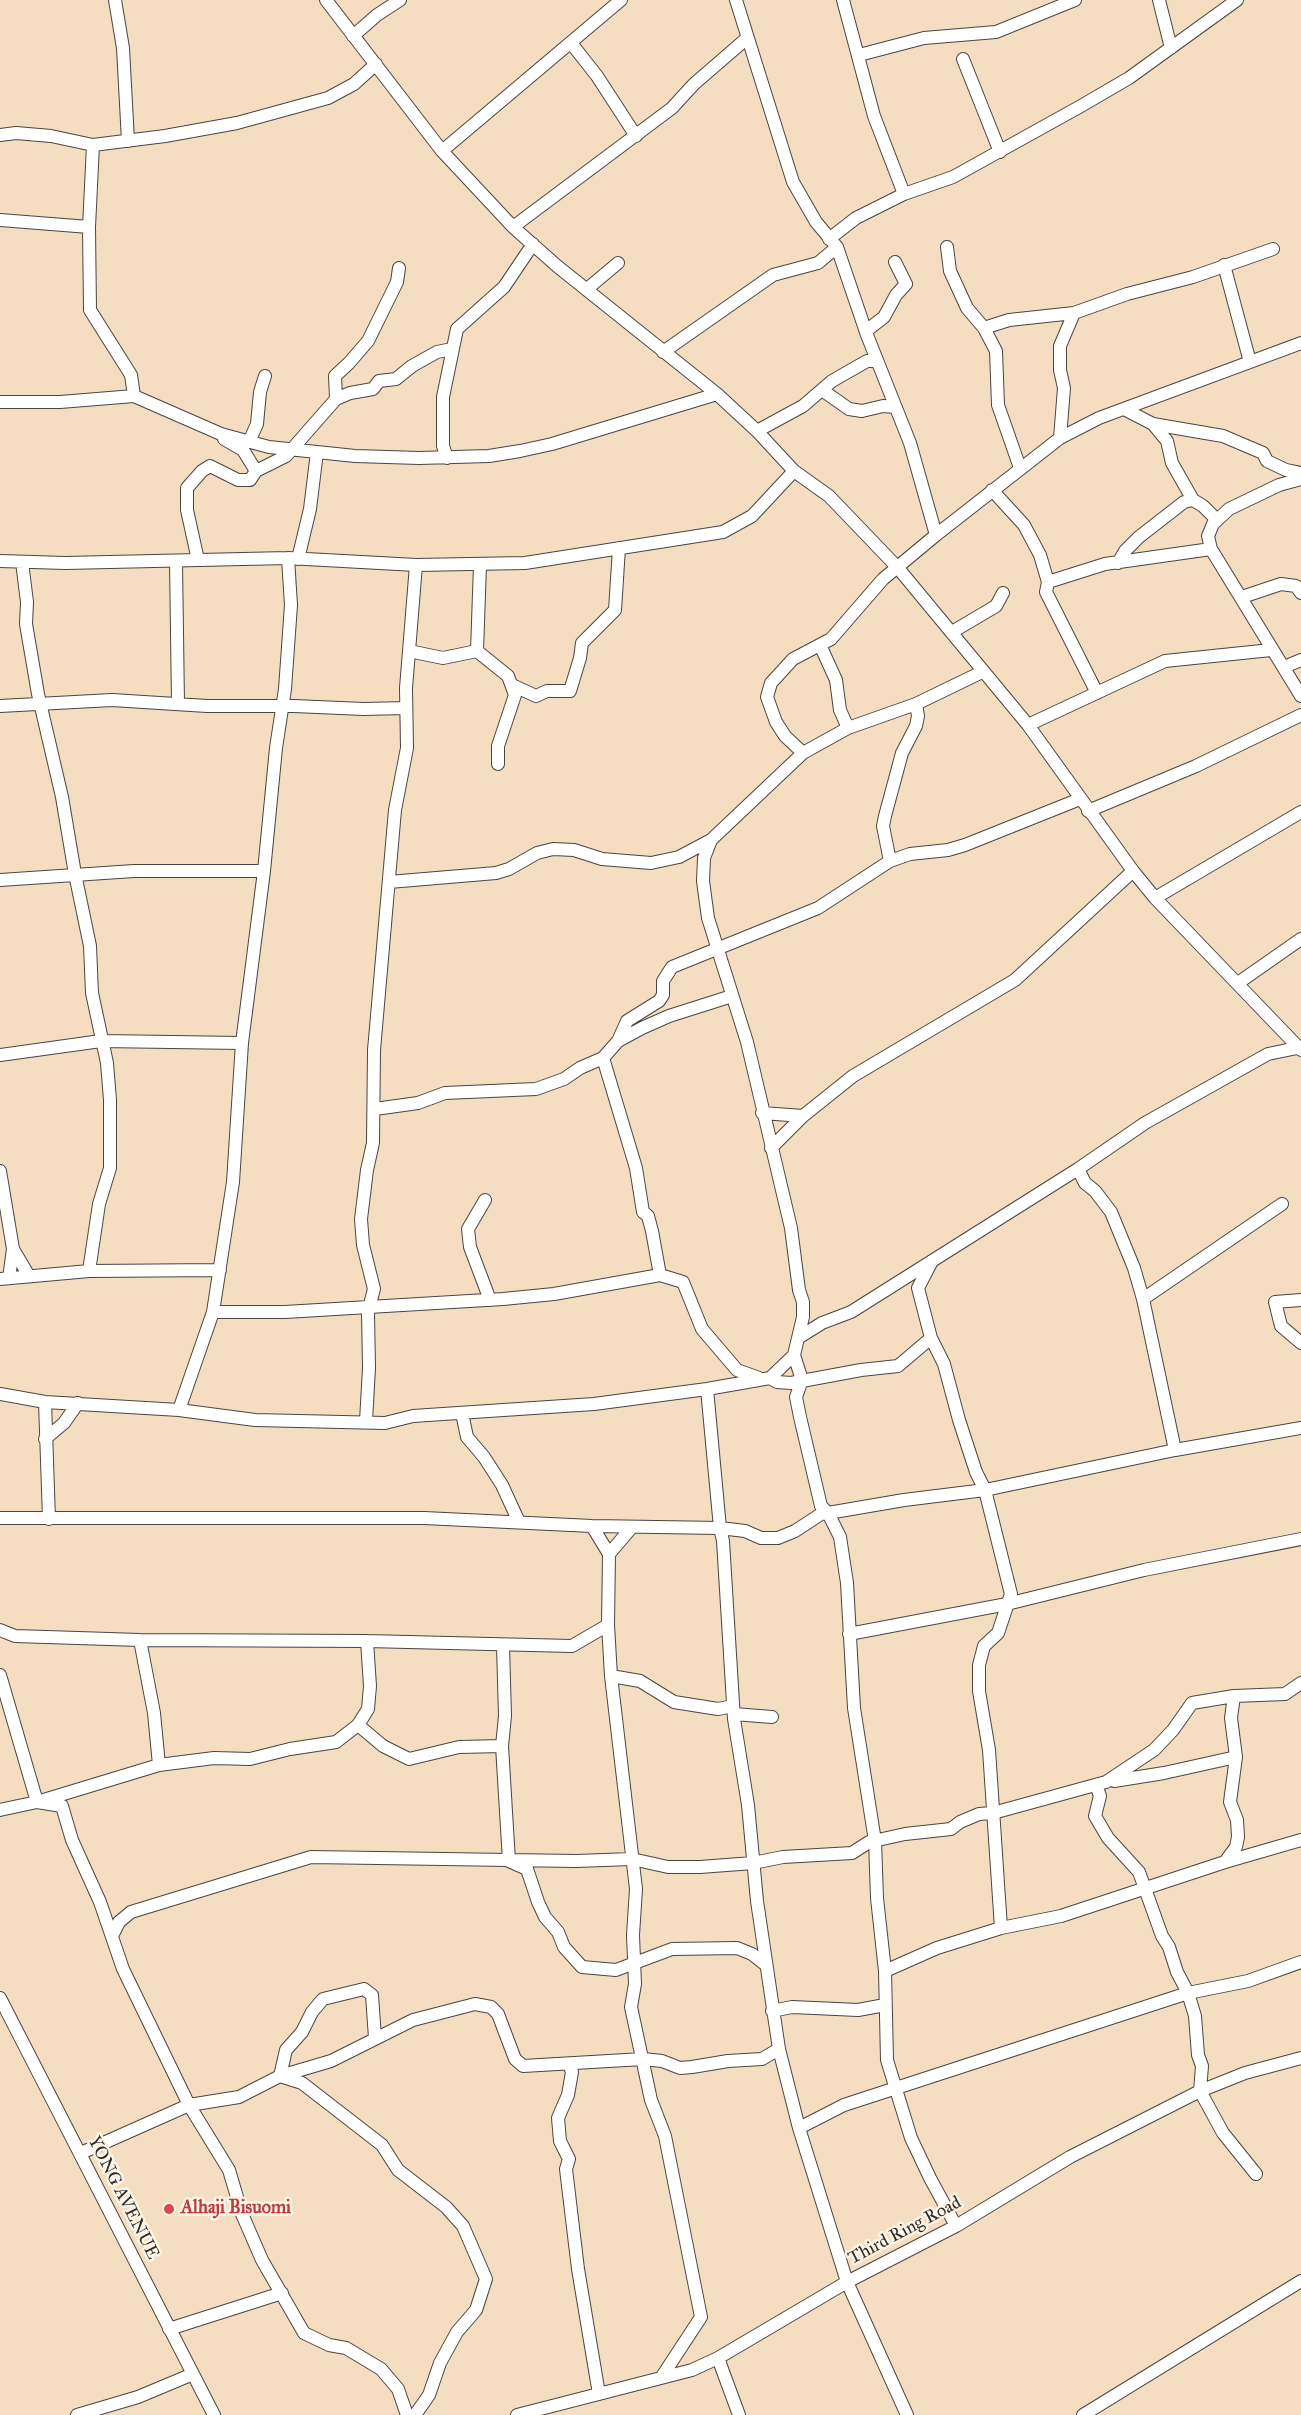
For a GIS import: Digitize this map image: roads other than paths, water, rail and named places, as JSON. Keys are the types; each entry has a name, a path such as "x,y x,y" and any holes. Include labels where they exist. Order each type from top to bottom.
{"street":[{"path":"115,0 125,70 128,141"},
{"path":"326,0 442,151 513,227 717,394 757,431 794,471 830,496 898,568 1028,725 1088,811 1155,898 1300,1048"},
{"path":"353,36 377,15 400,0"},
{"path":"442,151 621,0"},
{"path":"736,0 746,39 793,182 816,222 833,243 910,443 936,535"},
{"path":"843,0 874,116 904,194"},
{"path":"859,55 924,38 996,32 1075,0"},
{"path":"1159,0 1171,48"},
{"path":"663,352 773,275 818,263 856,218 904,194 953,177 1000,152 1129,78 1237,0"},
{"path":"513,227 672,108 694,84 746,39"},
{"path":"571,43 597,76 636,136"},
{"path":"963,59 1000,152"},
{"path":"0,135 16,133 51,136 93,145 237,123 328,98 354,84 376,64"},
{"path":"93,145 89,226 90,310 131,375 134,396"},
{"path":"0,220 89,226"},
{"path":"447,458 442,435 443,397 457,329 504,287 533,244"},
{"path":"947,247 950,272 967,308 984,328 996,351 998,405 1020,468"},
{"path":"984,328 1009,320 1074,313 1127,294 1193,277 1273,249"},
{"path":"866,331 884,317 896,295 906,284 896,262"},
{"path":"587,289 618,263"},
{"path":"1224,265 1250,362"},
{"path":"336,399 335,376 368,340 397,282 399,268"},
{"path":"1060,438 1064,388 1060,369 1060,346 1074,313"},
{"path":"803,753 785,736 776,722 767,697 771,683 793,659 831,639 883,579 936,535 1060,438 1099,418 1301,343"},
{"path":"198,560 187,510 187,488 202,471 210,466 238,480 250,480 256,471 286,456 336,399 350,393 373,389 379,381 396,379 420,361 437,352 452,349"},
{"path":"757,431 803,406 832,381 867,361 877,361"},
{"path":"249,442 257,424 260,392 265,376"},
{"path":"822,390 849,410 862,411 883,406 896,407"},
{"path":"0,402 60,402 134,396 221,434 249,442 355,456 447,458 489,456 552,444 717,394"},
{"path":"1124,409 1153,424 1223,436 1263,453 1267,461 1286,470 1301,473"},
{"path":"1153,424 1167,441 1172,463 1193,500 1217,520"},
{"path":"221,434 227,442 243,450 256,471"},
{"path":"179,1410 213,1312 233,1182 242,1043 264,871 276,748 283,707 293,559 310,509 317,452"},
{"path":"0,561 65,563 293,559 480,566 546,561 723,532 752,516 794,471"},
{"path":"1301,479 1279,485 1229,509 1217,520 1208,536 1211,549 1301,696"},
{"path":"992,490 1024,525 1040,555 1048,582 1046,592 1097,693"},
{"path":"1118,563 1125,550 1138,537 1184,502 1193,500"},
{"path":"512,685 536,696 547,691 570,690 582,643 615,610 619,548"},
{"path":"1048,582 1104,564 1211,549"},
{"path":"176,561 178,704"},
{"path":"22,562 27,602 26,624 90,946 92,993 107,1063 110,1100 110,1168 97,1216 89,1271"},
{"path":"366,1421 369,1368 368,1308 374,1289 363,1245 361,1219 364,1186 373,1143 374,1050 379,970 397,794 407,748 406,708 416,565"},
{"path":"477,651 480,566"},
{"path":"1242,597 1281,584 1296,586 1301,593"},
{"path":"952,632 996,606 1003,593"},
{"path":"820,645 836,680 840,710 848,728"},
{"path":"1028,725 1165,661 1271,650"},
{"path":"409,651 443,658 477,651"},
{"path":"477,651 508,676 515,695 498,746 498,764"},
{"path":"1284,667 1301,660"},
{"path":"389,882 496,873 509,869 537,853 553,849 574,850 602,859 651,863 679,857 711,840 803,753 848,728 916,704 982,672"},
{"path":"0,706 40,702 112,700 283,707 406,708"},
{"path":"890,861 884,832 885,816 902,753 916,726 918,716 916,704"},
{"path":"1088,811 1196,766 1301,715"},
{"path":"375,1109 418,1103 445,1093 536,1089 564,1079 580,1068 603,1058 618,1041 627,1021 659,1001 663,995 663,981 672,968 818,908 890,861 910,854 965,845 1080,799"},
{"path":"1155,898 1301,812"},
{"path":"711,840 704,858 703,881 708,918 747,1042 791,1228 799,1290 803,1302 803,1317 794,1355 802,1380 796,1397 821,1506 828,1513 840,1537 847,1583 854,1708 875,1841 885,1971 889,2072 898,2090 911,2138 956,2226"},
{"path":"0,880 134,871 264,871"},
{"path":"771,1148 803,1116 853,1076 1015,980 1133,871"},
{"path":"1238,983 1301,939"},
{"path":"618,1041 669,1016 732,996"},
{"path":"0,1055 101,1041 242,1043"},
{"path":"798,1338 822,1323 851,1312 932,1262 1078,1169 1145,1123 1268,1054 1300,1048"},
{"path":"603,1058 636,1168 643,1212 648,1216 660,1275"},
{"path":"762,1113 803,1116"},
{"path":"1078,1169 1085,1183 1095,1191 1111,1212 1134,1268 1143,1299 1175,1450"},
{"path":"0,1171 13,1249 29,1275"},
{"path":"485,1200 468,1229 470,1247 490,1300"},
{"path":"1143,1299 1282,1204"},
{"path":"13,1249 4,1279 89,1271 220,1270"},
{"path":"932,1262 918,1288 931,1338 944,1364 969,1451 985,1490 1011,1594 998,1633 984,1646 979,1665 979,1691 989,1750 1001,1928"},
{"path":"213,1312 285,1312 490,1300 554,1294 660,1275 683,1282 702,1329 737,1370 777,1382 784,1383 898,1366 931,1338"},
{"path":"899,1282 918,1288"},
{"path":"1301,1300 1275,1302 1281,1326 1301,1343"},
{"path":"0,1394 45,1402 78,1402 179,1410 255,1420 385,1423 413,1416 594,1404 707,1389 765,1378 794,1355"},
{"path":"707,1389 723,1541 734,1710 748,1805 772,2011 779,2049 800,2128 847,2282 907,2415"},
{"path":"45,1402 49,1519"},
{"path":"45,1439 64,1423 78,1402"},
{"path":"462,1413 467,1437 484,1457 502,1485 519,1522"},
{"path":"0,1518 424,1518 592,1526 720,1528 745,1531 761,1538 778,1538 795,1531 821,1514 904,1500 985,1490 1175,1450 1301,1428"},
{"path":"592,1526 609,1554 608,1625 611,1676 636,1889 633,1935 635,1984 631,2007 651,2100 665,2136 701,2317 661,2378"},
{"path":"609,1554 632,1527"},
{"path":"849,1634 1007,1604 1144,1569 1301,1539"},
{"path":"0,1630 15,1636 140,1640 367,1641 572,1646 608,1625"},
{"path":"140,1640 154,1713 159,1766"},
{"path":"0,1810 38,1802 159,1766 214,1758 250,1759 290,1749 336,1742 358,1725 368,1709 370,1686 367,1641"},
{"path":"503,1646 505,1716 502,1746 509,1861"},
{"path":"0,1676 38,1802"},
{"path":"611,1676 640,1681 674,1702 772,1717"},
{"path":"1101,1784 1154,1750 1173,1730 1192,1703 1234,1696 1285,1694 1301,1683"},
{"path":"1225,1862 1236,1847 1238,1837 1237,1820 1230,1802 1236,1757 1231,1718 1234,1696"},
{"path":"358,1725 383,1746 409,1758 459,1747 502,1746"},
{"path":"100,1902 118,1911 131,1912 311,1857 509,1861 632,1859 668,1867 753,1863 783,1857 852,1853 869,1842 905,1834 951,1829 960,1822 979,1814 993,1813 1101,1784 1236,1757"},
{"path":"1101,1784 1095,1816 1108,1838 1138,1872 1188,1993 1195,2016 1198,2055 1202,2066 1200,2091 1223,2133 1256,2174"},
{"path":"38,1802 62,1806 72,1840 100,1902 123,1969 189,2105 229,2170 246,2224 262,2260 304,2333 329,2345 346,2348 381,2369 398,2389 407,2415"},
{"path":"885,1971 937,1948 1001,1928 1061,1916 1225,1862 1301,1840"},
{"path":"509,1861 527,1869 545,1917 558,1932 564,1947 582,1967 616,1970 672,1949 737,1948 752,1954 766,1965"},
{"path":"112,1936 119,1922 131,1912"},
{"path":"800,2128 844,2105 898,2090 1188,1993 1248,1981 1301,1962"},
{"path":"280,2076 286,2050 302,2032 312,2012 323,1999 364,1989 372,1995 375,2038"},
{"name":"YONG AVENUE","path":"0,1998 214,2415"},
{"path":"772,2011 792,2007 858,2010 885,2005"},
{"path":"81,2153 189,2105 239,2097 280,2076 331,2061 422,2017 467,2006 491,2007 498,2014 518,2064 523,2066 643,2059 662,2061 680,2068 762,2059 779,2049"},
{"name":"Third Ring Road","path":"517,2415 692,2370 718,2358 847,2282 956,2226 1070,2157 1200,2091 1245,2073 1301,2058"},
{"path":"569,2064 572,2072 568,2095 558,2118 559,2130 560,2141 569,2159 566,2169 583,2309 599,2394"},
{"path":"280,2076 303,2083 382,2145 398,2170 446,2207 463,2226 486,2279 476,2310 457,2332 440,2362 429,2395 415,2415"},
{"path":"1083,2415 1301,2280"},
{"path":"169,2329 282,2293"},
{"path":"718,2358 739,2415"},
{"path":"76,2415 138,2397 193,2374"}],"place":[{"name":"Alhaji Bisuomi","path":"169,2209"}]}
